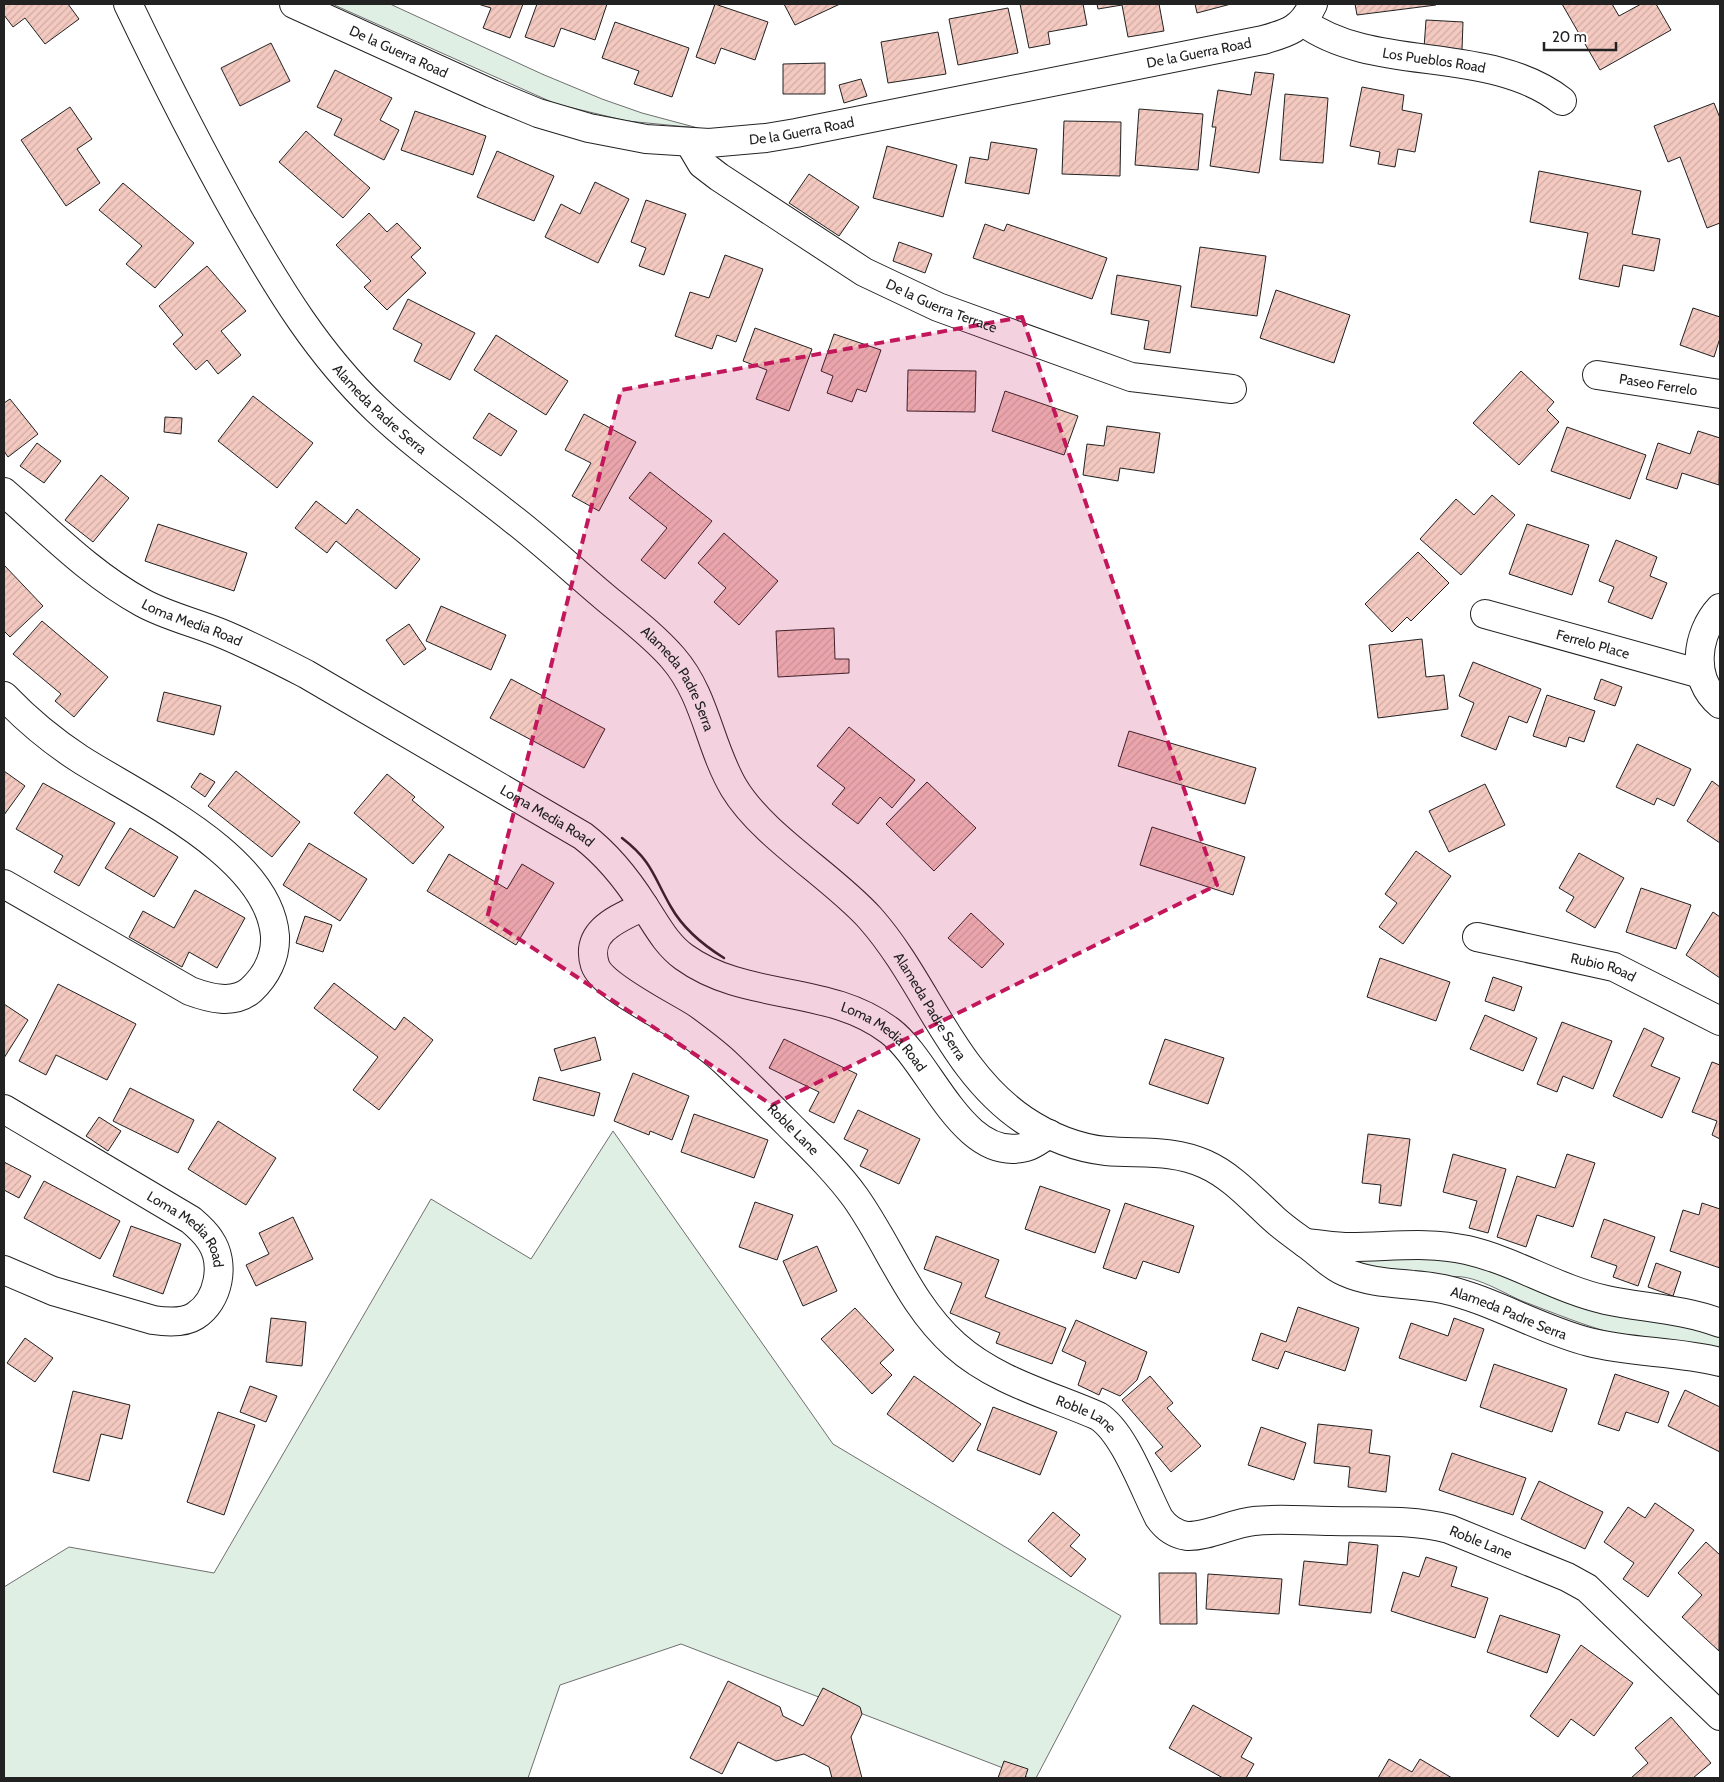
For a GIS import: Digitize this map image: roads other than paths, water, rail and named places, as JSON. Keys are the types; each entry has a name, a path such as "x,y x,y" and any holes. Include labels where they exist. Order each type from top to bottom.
{"street":[{"name":"Alameda Padre Serra","path":"128,4 183,116 277,263 317,343 346,379 376,409 432,458 516,521 638,624 672,657 690,681 704,711 722,765 741,798 773,832 842,890 870,918 900,958 957,1049 985,1084 1022,1119 1049,1134 1085,1148 1103,1151 1166,1153 1206,1165 1233,1182 1275,1220 1335,1267 1358,1277 1448,1290 1592,1343 1682,1354 1720,1362"},
{"name":"De la Guerra Road","path":"294,4 538,113 620,135 689,142 734,142 766,138 1035,87 1263,40 1289,32 1308,13"},
{"name":"Los Pueblos Road","path":"1308,13 1328,36 1363,47 1503,72 1531,82 1562,101"},
{"name":"De la Guerra Terrace","path":"689,142 702,164 731,185 837,256 864,272 913,296 973,321 1131,377 1232,389"},
{"name":"Paseo Ferrelo","path":"1597,375 1720,394"},
{"name":"Loma Media Road","path":"4,492 91,570 136,598 166,614 218,632 265,652 306,674 582,836 614,863 667,941 682,955 701,968 728,980 752,987 828,1001 875,1020 896,1035 914,1054 951,1109 983,1141 1001,1147 1026,1147 1049,1134"},
{"path":"1720,608 1709,623 1699,652 1701,674 1707,688 1720,704"},
{"name":"Ferrelo Place","path":"1485,614 1701,674"},
{"path":"4,696 41,731 78,758 209,839 238,865 261,892 271,914 275,942 273,956 261,980 249,992 230,998 211,999 190,991 4,884"},
{"name":"Roble Lane","path":"644,906 611,923 600,931 594,956 594,964 599,972 610,984 682,1028 724,1061 823,1159 854,1195 877,1230 910,1293 923,1311 955,1345 993,1372 1098,1416 1110,1425 1119,1438 1159,1518 1168,1529 1178,1534 1196,1536 1230,1525 1264,1520 1399,1522 1430,1524 1449,1529 1567,1577 1587,1588 1720,1716"},
{"name":"Rubio Road","path":"1477,937 1614,967 1720,1021"},
{"name":"Loma Media Road","path":"4,1108 191,1220 211,1240 217,1258 218,1276 211,1299 199,1313 194,1317 167,1322 153,1320 53,1291 4,1270"},
{"path":"1305,1243 1346,1247 1415,1244 1451,1247 1490,1257 1567,1288 1605,1300 1686,1313 1720,1323"}]}
